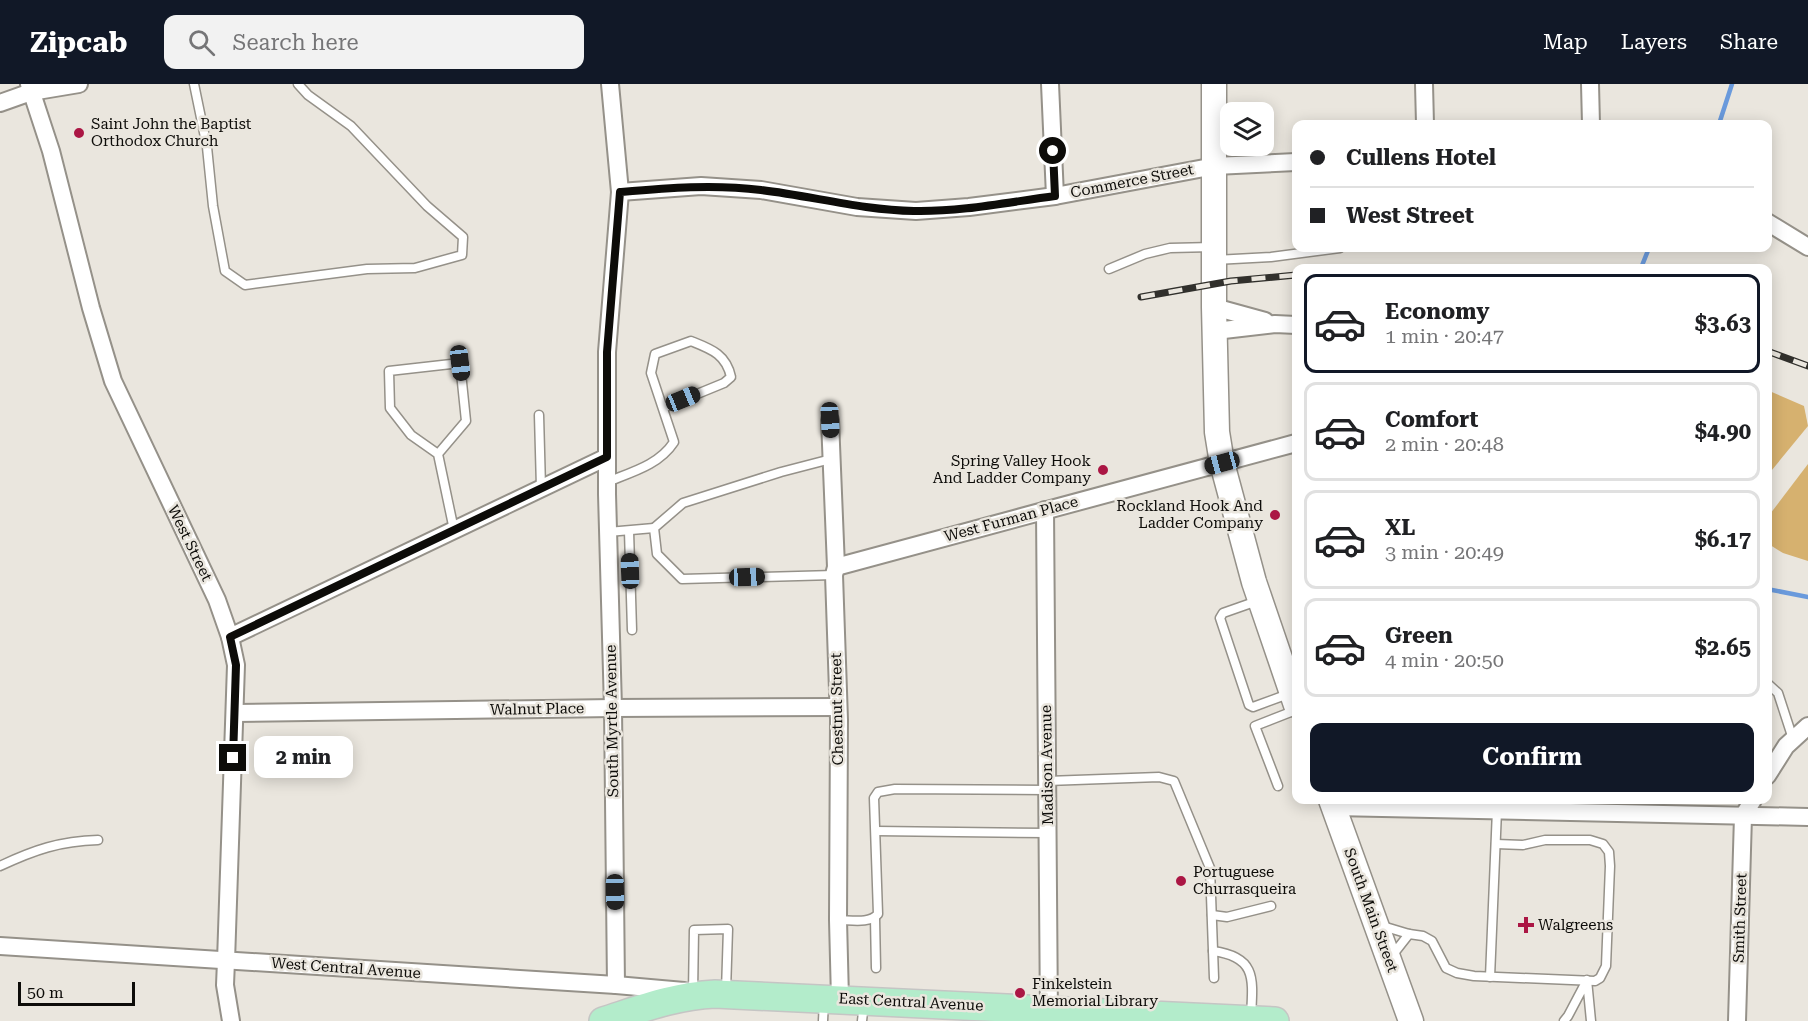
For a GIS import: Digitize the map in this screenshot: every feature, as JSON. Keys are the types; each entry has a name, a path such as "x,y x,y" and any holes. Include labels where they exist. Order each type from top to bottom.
{"main road":[{"path":"1214,84 1217,432 1222,463 1260,600 1292,696"},
{"name":"South Main Street","path":"1332,804 1411,1021"},
{"name":"East Central Avenue","path":"603,1021 639,1016 692,995 726,994 843,1008 1261,1020"}],"street":[{"path":"0,103 30,88 79,84"},
{"name":"South Myrtle Avenue","path":"610,84 620,192 607,352 607,482 613,708 616,985"},
{"path":"1050,84 1055,196"},
{"path":"1424,84 1425,120"},
{"path":"1590,84 1591,120"},
{"name":"West Street","path":"30,88 51,152 91,308 113,381 217,600 230,637 236,665 225,985 231,1021"},
{"name":"Commerce Street","path":"620,192 700,186 761,190 857,207 916,211 1055,196 1215,166 1292,162"},
{"path":"1772,225 1808,247"},
{"path":"1215,319 1275,324"},
{"path":"1215,319 1292,325"},
{"name":"Chestnut Street","path":"830,420 838,707 838,920 843,1008"},
{"name":"West Furman Place","path":"835,571 1045,510 1292,444"},
{"path":"230,637 607,457"},
{"name":"Madison Avenue","path":"1045,510 1049,1015"},
{"name":"Walnut Place","path":"235,713 838,707"},
{"path":"1772,768 1786,746 1808,726"},
{"path":"1383,804 1808,817"},
{"path":"1743,816 1750,804"},
{"name":"Smith Street","path":"1737,1021 1743,816"},
{"name":"West Central Avenue","path":"0,946 678,989 692,995"}],"lane":[{"path":"194,84 207,147 213,206 225,271 245,285 367,269 415,268 462,255 463,237 428,206 351,126 308,95 298,84"},
{"path":"1109,270 1145,254 1161,250 1215,263 1309,252"},
{"path":"607,482 652,464 667,452 674,442 651,373 655,354 691,341 718,352 731,377 724,383 663,408"},
{"path":"438,454 466,421 460,363 388,371 390,408 411,435 438,454 454,530"},
{"path":"539,415 541,489"},
{"path":"608,532 654,528 683,503 831,459"},
{"path":"654,528 657,554 682,579 835,571"},
{"path":"629,531 633,630"},
{"path":"1260,600 1223,613 1220,618 1240,683 1249,705 1253,707 1292,702"},
{"path":"1772,688 1778,693 1793,739"},
{"path":"1278,786 1255,726 1292,703"},
{"path":"838,920 874,918 878,914 874,798 878,792 895,789 1047,786 1159,777 1174,781 1210,868 1214,978"},
{"path":"1486,806 1496,844 1490,977"},
{"path":"876,831 1048,833"},
{"path":"0,866 42,847 71,841 98,840"},
{"path":"1376,924 1422,936 1432,941 1446,968 1457,973 1490,977 1595,981 1600,978 1606,966 1610,866 1609,852 1603,844 1590,840 1545,840 1522,845 1496,844"},
{"path":"1212,915 1227,917 1271,906"},
{"path":"874,918 876,968"},
{"path":"692,995 694,930 728,929 726,994"},
{"path":"1389,960 1409,934"},
{"path":"1213,951 1237,957 1247,965 1251,973 1261,1020"},
{"path":"1564,1021 1587,980"},
{"path":"1587,980 1591,1021"}],"shaded area":[{"path":"1772,392 1804,406 1808,426 1772,470"},
{"path":"1808,464 1808,561 1783,553 1772,546 1772,511"}],"waterway":[{"path":"1720,120 1732,84"},
{"path":"1643,264 1647,252"},
{"path":"1772,590 1808,597"}],"railway":[{"path":"1141,297 1231,281 1292,275"},
{"path":"1772,353 1808,366"}],"place":[{"name":"Saint John the Baptist Orthodox Church","path":"79,133"},
{"name":"Spring Valley Hook And Ladder Company","path":"1103,470"},
{"name":"Rockland Hook And Ladder Company","path":"1275,515"},
{"name":"Portuguese Churrasqueira","path":"1181,881"},
{"name":"Walgreens","path":"1526,925"},
{"name":"Finkelstein Memorial Library","path":"1020,993"}],"route":[{"path":"233,758 236,665 230,637 607,457 607,352 620,192 700,186 761,190 857,207 916,211 969,207 1055,196 1053,151"}]}
